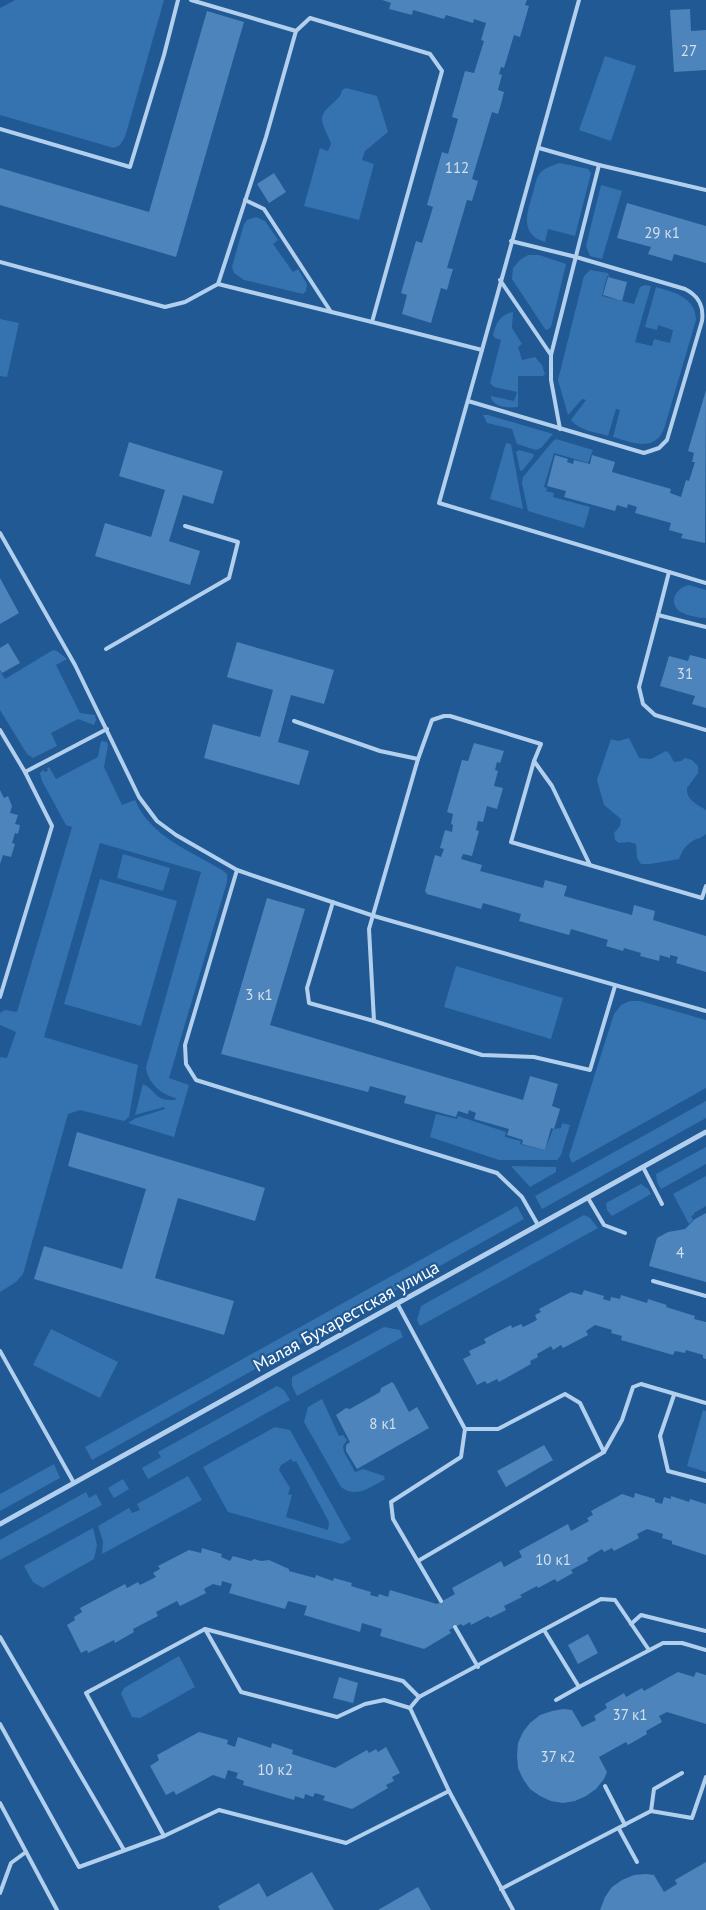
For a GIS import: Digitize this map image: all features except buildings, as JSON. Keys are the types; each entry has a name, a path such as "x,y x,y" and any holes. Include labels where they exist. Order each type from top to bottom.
{"street":[{"name":"Малая Бухарестская улица","path":"0,1524 706,1132"}],"lane":[{"path":"0,129 130,168 164,55 178,0"},
{"path":"191,0 296,30"},
{"path":"579,0 539,148 500,280 440,503 706,583"},
{"path":"218,284 266,137 296,30 310,18 430,54 442,71 372,322"},
{"path":"539,148 599,165 706,190"},
{"path":"560,429 551,380 551,355 599,165"},
{"path":"245,200 264,209 332,312"},
{"path":"468,401 644,453 660,448 667,440 703,314 700,302 691,292 576,257 511,241"},
{"path":"0,262 165,306 185,302 218,284 482,350"},
{"path":"500,280 551,355"},
{"path":"106,649 229,578 238,542 185,526"},
{"path":"0,533 75,665 139,797 157,821 176,835 237,870 374,916 706,1011"},
{"path":"669,572 639,687 643,704 655,715 706,730"},
{"path":"658,615 706,628"},
{"path":"374,1021 370,929 418,758 432,720 444,716 541,744 534,761 511,842 702,898 706,886"},
{"path":"294,721 380,751 418,758"},
{"path":"24,772 107,729"},
{"path":"0,730 52,826 0,996"},
{"path":"534,761 552,786 590,865"},
{"path":"237,870 185,1045 186,1064 196,1080 497,1173 522,1197 538,1225"},
{"path":"334,902 307,988 309,1003 482,1055 534,1056 590,1070 615,986"},
{"path":"643,1167 662,1204"},
{"path":"588,1198 604,1225 625,1232"},
{"path":"653,1281 706,1296"},
{"path":"397,1303 465,1429 461,1457 391,1502 393,1519 441,1602"},
{"path":"0,1351 74,1483"},
{"path":"418,1561 604,1452 622,1420 633,1387 641,1384 706,1403"},
{"path":"465,1429 498,1430 565,1394 580,1403 604,1452"},
{"path":"674,1394 660,1436 668,1470 706,1481"},
{"path":"410,1708 419,1697 478,1667 601,1599 615,1600 649,1650"},
{"path":"630,1624 641,1614 706,1631"},
{"path":"455,1627 478,1667"},
{"path":"164,1836 86,1693 205,1629 403,1681 419,1697"},
{"path":"205,1629 240,1692 337,1717 366,1704 384,1700 410,1708 450,1791 513,1910"},
{"path":"544,1630 579,1687"},
{"path":"0,1637 124,1850"},
{"path":"556,1700 664,1643 682,1643 706,1650"},
{"path":"0,1724 79,1867 164,1836 219,1810 346,1843 450,1791"},
{"path":"651,1811 654,1789 682,1773"},
{"path":"501,1889 651,1811 692,1818 706,1777"},
{"path":"606,1786 625,1825"},
{"path":"0,1803 57,1910"},
{"path":"619,1829 637,1862"},
{"path":"0,1893 11,1863 26,1852"}],"shaded area":[{"path":"15,0 164,0 125,137 120,145 114,148 0,115 0,8"},
{"path":"605,56 636,66 611,141 579,130"},
{"path":"346,88 377,96 388,132 365,151 362,160 374,164 359,220 304,206 320,148 328,151 331,144 322,120 323,115 338,98 342,90"},
{"path":"560,163 588,169 591,173 575,236 548,229 545,242 531,234 528,228 527,215 538,176 546,168"},
{"path":"601,185 622,191 602,259 590,256 586,246"},
{"path":"256,217 265,221 278,240 273,244 293,272 298,269 307,284 306,291 303,294 244,280 234,273 232,267 244,224 247,220"},
{"path":"528,255 539,255 566,264 551,327 547,330 512,279 513,268"},
{"path":"590,270 608,273 609,277 607,276 602,296 634,304 640,287 645,285 651,286 635,342 652,346 654,339 670,343 673,330 658,325 657,330 645,327 656,287 682,297 688,301 695,312 696,320 664,429 654,441 642,444 613,437 620,410 616,409 608,436 583,429 571,420 586,400 582,399 568,415 558,380 584,276"},
{"path":"513,312 512,328 522,344 518,347 522,360 535,357 542,365 545,374 543,376 518,376 518,407 503,407 496,404 491,396 514,401 517,392 494,387 490,383 501,340 493,335 497,323 502,317"},
{"path":"0,319 19,323 7,377 0,376"},
{"path":"483,415 553,434 541,448 536,450 517,444 512,429 487,423"},
{"path":"556,439 593,450 588,463 554,453 544,487 547,488 546,491 554,493 553,497 590,507 584,528 528,511 522,483 523,477"},
{"path":"506,443 511,444 523,509 490,499"},
{"path":"519,450 534,456 522,471 520,470 516,452"},
{"path":"689,585 706,590 706,618 684,613 675,606 674,598 678,591"},
{"path":"53,650 67,659 56,665 80,713 95,715 96,720 94,725 78,719 51,733 57,746 33,758 27,754 0,710 0,671 5,679"},
{"path":"629,738 639,758 651,759 666,751 674,762 685,758 692,760 698,766 698,773 687,788 687,792 693,801 706,810 706,834 689,844 679,859 641,864 637,858 636,844 629,842 619,843 615,840 614,833 620,826 621,819 604,805 597,780 611,739 618,741"},
{"path":"101,741 107,742 108,745 104,767 122,805 135,800 142,813 161,833 184,849 222,870 227,874 227,882 169,1078 189,1085 174,1137 128,1123 136,1118 165,1109 164,1107 135,1115 143,1084 163,1099 175,1100 176,1098 160,1091 152,1083 146,1067 201,872 100,843 44,1037 138,1065 129,1117 124,1121 80,1110 68,1114 23,1274 16,1282 0,1292 0,1057 7,1058 16,1032 0,1025 0,1013 5,1010 17,1012 72,827 66,825 42,781 40,773 43,770 45,772 48,771 47,768 49,767 56,779 98,757"},
{"path":"123,854 170,868 163,891 117,878"},
{"path":"100,879 177,901 141,1026 64,1004"},
{"path":"456,966 563,998 551,1039 444,1007"},
{"path":"630,1001 640,1001 706,1020 706,1088 572,1163 569,1156 614,1014 621,1005"},
{"path":"706,1101 706,1118 542,1209 535,1196"},
{"path":"436,1114 457,1119 458,1116 506,1132 505,1137 521,1141 520,1144 545,1150 553,1129 561,1128 562,1123 570,1125 561,1155 557,1160 499,1160 430,1137"},
{"path":"706,1147 706,1164 661,1189 657,1182 656,1174"},
{"path":"511,1166 556,1167 556,1172 530,1187"},
{"path":"706,1176 706,1206 691,1216 693,1220 689,1224 673,1194"},
{"path":"641,1184 651,1194 612,1216 607,1210 606,1203"},
{"path":"517,1206 524,1219 92,1460 85,1447"},
{"path":"584,1215 590,1218 598,1228 420,1326 417,1320 421,1306"},
{"path":"384,1327 400,1330 403,1337 297,1396 292,1386 292,1377"},
{"path":"51,1329 118,1362 100,1398 33,1365"},
{"path":"277,1386 284,1390 290,1400 148,1479 142,1468 161,1457 158,1452"},
{"path":"322,1399 339,1436 343,1435 347,1440 343,1446 344,1452 355,1472 363,1469 384,1476 385,1479 358,1492 352,1492 341,1487 304,1422 308,1407"},
{"path":"703,1410 706,1411 706,1472 687,1466"},
{"path":"275,1427 290,1430 351,1539 342,1544 228,1512 203,1467","holes":["291,1459 293,1462 296,1461 329,1522 328,1530 286,1517 292,1495 288,1494 290,1488 279,1470 281,1465"]},
{"path":"54,1464 60,1478 0,1511 0,1494"},
{"path":"188,1476 202,1500 102,1554 103,1542 98,1526 129,1508 132,1513 140,1510 137,1504"},
{"path":"123,1479 129,1489 114,1498 108,1488"},
{"path":"86,1492 89,1498 96,1494 102,1505 0,1560 0,1540"},
{"path":"93,1528 97,1545 94,1559 43,1588 33,1582 24,1566"},
{"path":"179,1656 195,1687 140,1718 132,1717 121,1694 124,1688"}]}
